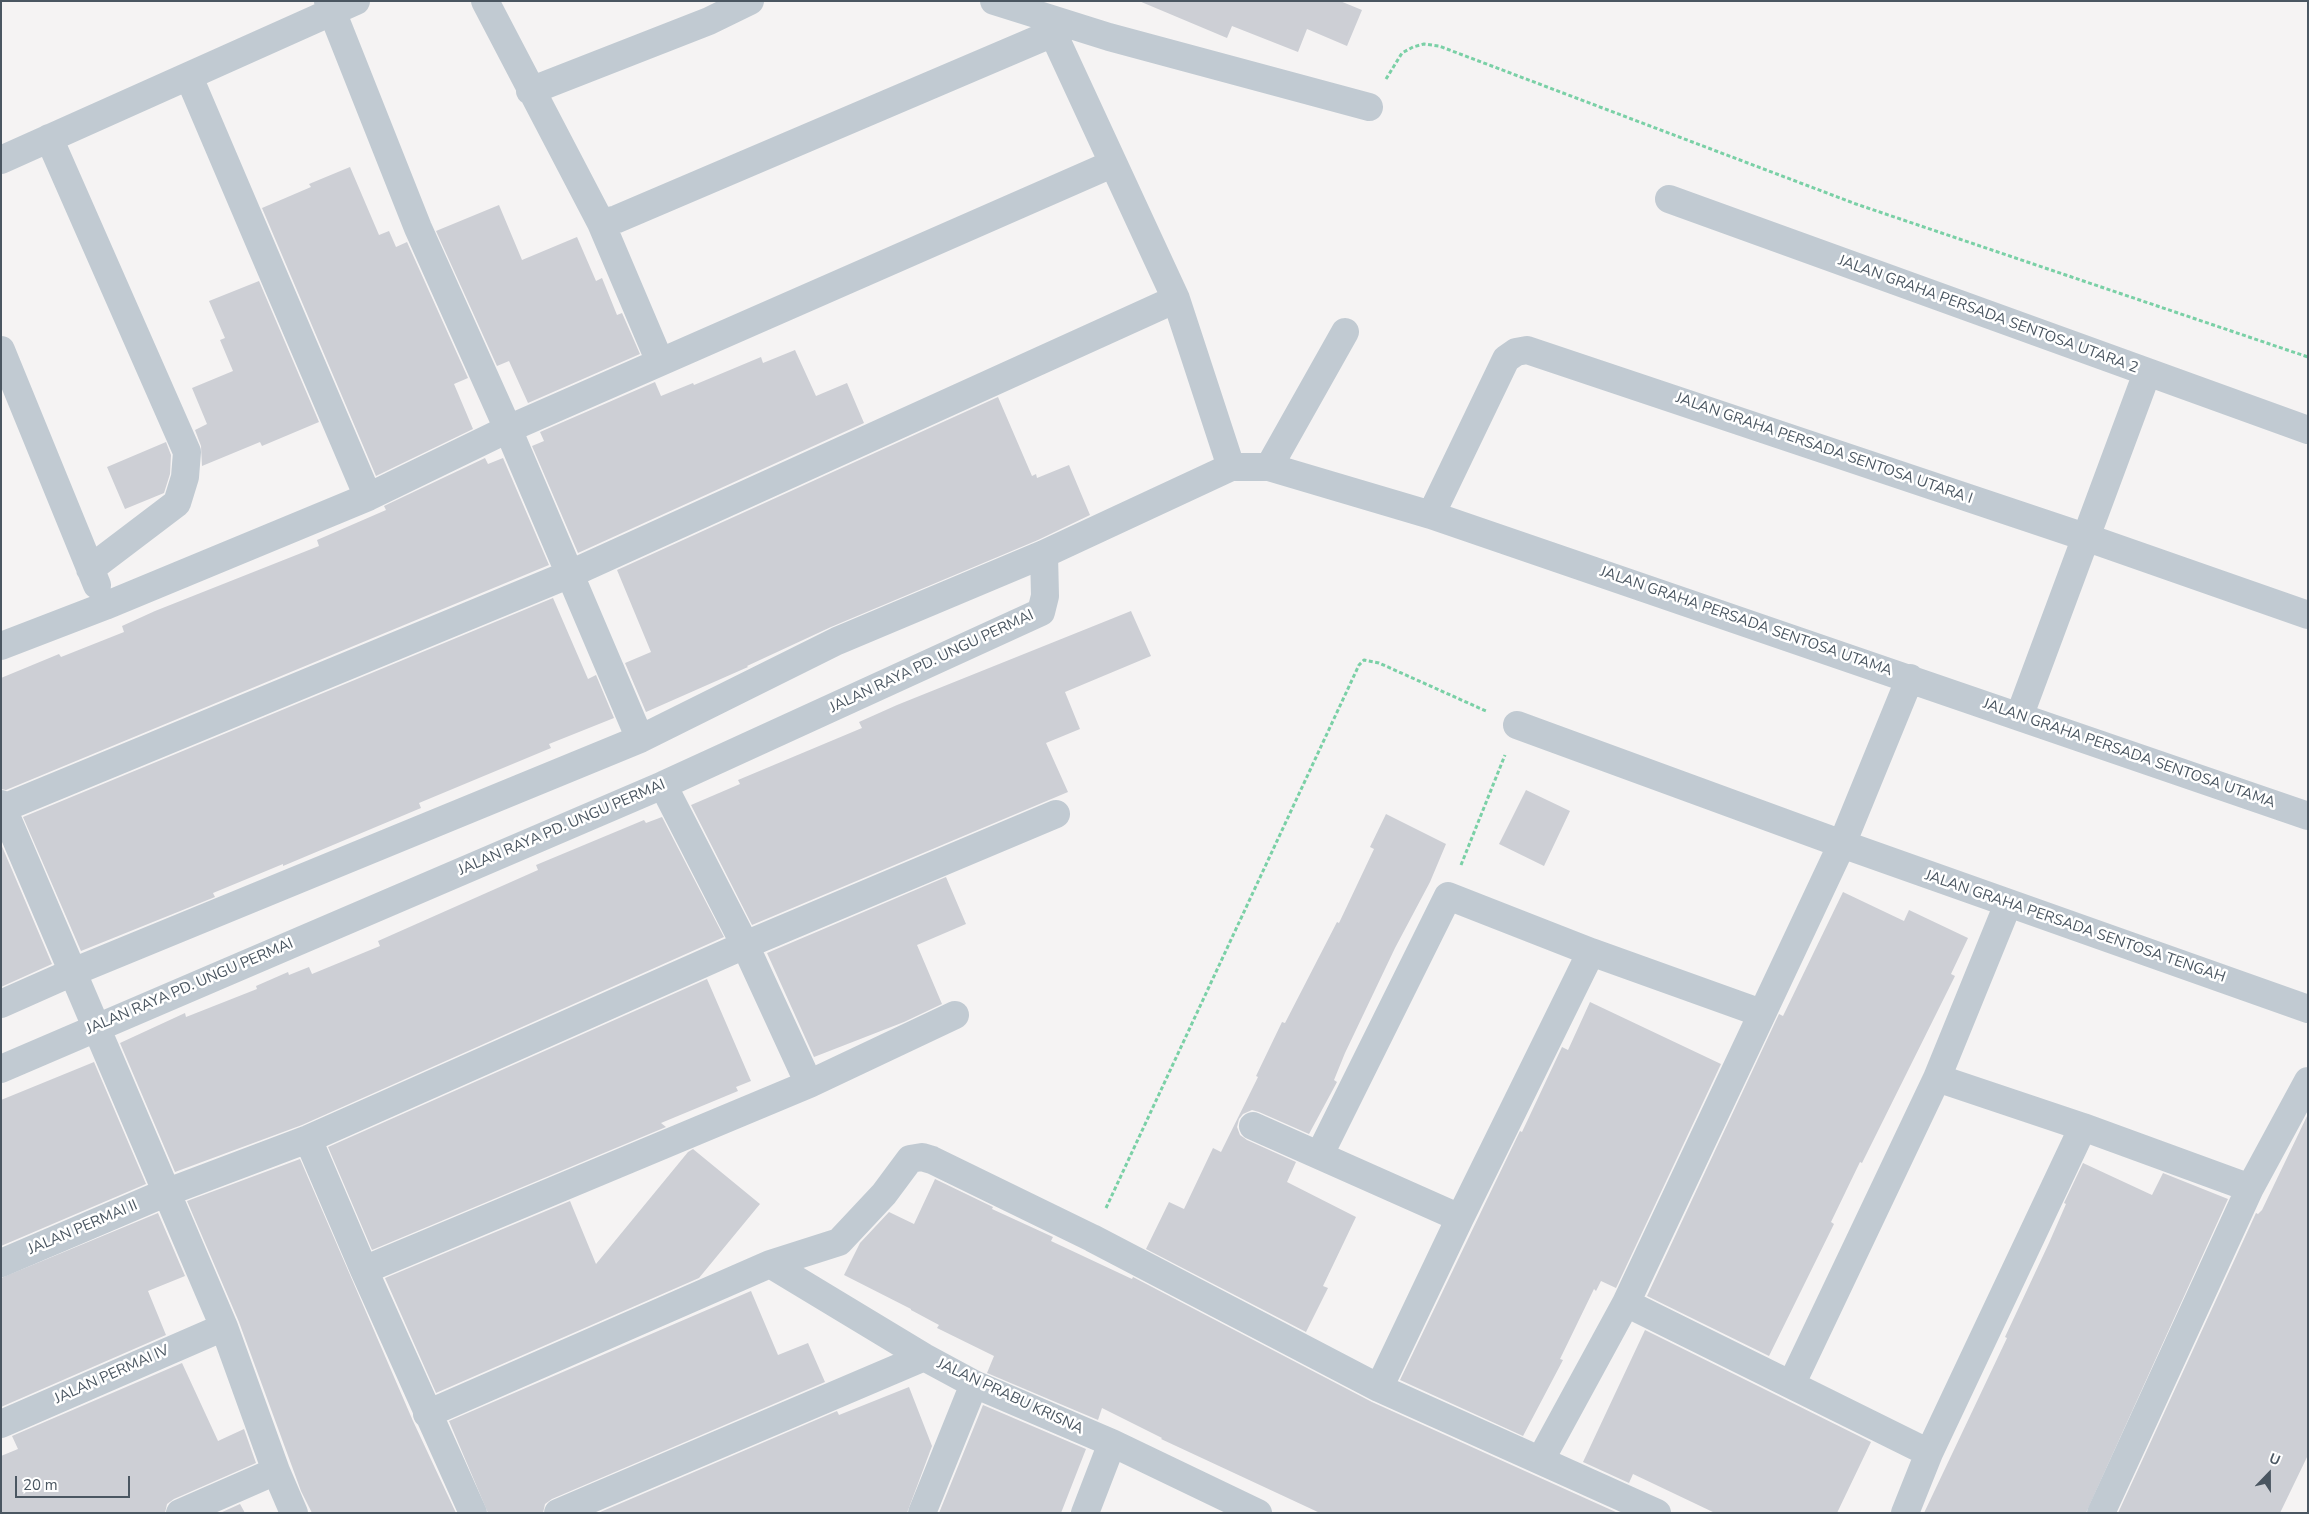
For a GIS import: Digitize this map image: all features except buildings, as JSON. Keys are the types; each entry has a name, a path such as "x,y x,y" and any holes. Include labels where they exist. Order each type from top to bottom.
{"street":[{"path":"485,1 530,91 601,223 660,362"},
{"path":"530,91 708,21 750,1"},
{"path":"994,1 1061,29 1369,107"},
{"path":"1,160 189,77 339,5 418,228 508,429 640,739"},
{"path":"601,223 626,215 1061,29"},
{"path":"1061,29 1112,164 1176,299 1231,467"},
{"path":"189,77 368,497"},
{"path":"49,138 186,452 185,476 177,503 90,569"},
{"path":"1,646 105,606 368,497 508,429 1112,164"},
{"name":"JALAN GRAHA PERSADA SENTOSA UTARA 2","path":"1669,199 2308,430"},
{"path":"294,1513 276,1471 224,1327 165,1193 2,807 570,574 1176,299"},
{"path":"1269,467 1345,332"},
{"path":"1,350 105,606"},
{"name":"JALAN GRAHA PERSADA SENTOSA UTARA I","path":"1431,515 1506,359 1516,352 1526,350 2085,536 2308,615"},
{"path":"2019,717 2147,373"},
{"name":"JALAN GRAHA PERSADA SENTOSA UTAMA","path":"1044,554 1231,467 1269,467 1431,515 2308,816"},
{"path":"1,1004 73,972 640,739 837,642 1044,554"},
{"name":"JALAN RAYA PD. UNGU PERMAI","path":"1,1069 662,786 1041,612 1045,596 1044,554"},
{"path":"1541,1459 1626,1303 1842,844 1910,678"},
{"name":"JALAN GRAHA PERSADA SENTOSA TENGAH","path":"1517,725 2008,904 2308,1009"},
{"path":"662,786 745,945 810,1084"},
{"name":"JALAN PERMAI II","path":"1,1263 165,1193 308,1139 745,945 1056,814"},
{"path":"1320,1154 1448,896 1591,952 1761,1013"},
{"path":"1792,1383 1937,1078 2008,904"},
{"path":"1380,1388 1460,1218 1591,952"},
{"path":"364,1270 810,1084 955,1015"},
{"path":"1937,1078 2083,1127 2250,1188"},
{"path":"2101,1513 2250,1188 2308,1082"},
{"path":"1253,1126 1320,1154 1460,1218"},
{"path":"1904,1513 1929,1452 2083,1127"},
{"path":"308,1139 427,1414 473,1513"},
{"path":"427,1414 770,1264 839,1242 884,1194 910,1159 922,1157 932,1160 1092,1238 1380,1388 1541,1459 1657,1513"},
{"name":"JALAN PRABU KRISNA","path":"770,1264 924,1357 974,1384 1112,1443 1253,1512"},
{"path":"1626,1303 1929,1452"},
{"name":"JALAN PERMAI IV","path":"1,1424 224,1327"},
{"path":"558,1513 924,1357"},
{"path":"922,1513 974,1384"},
{"path":"1085,1513 1112,1443"},
{"path":"180,1513 276,1471"}],"path":[{"path":"1369,107 1402,53 1424,44 1439,46 1856,204 2308,357"},
{"path":"1092,1238 1361,662 1379,663 1517,725 1448,896"}]}
